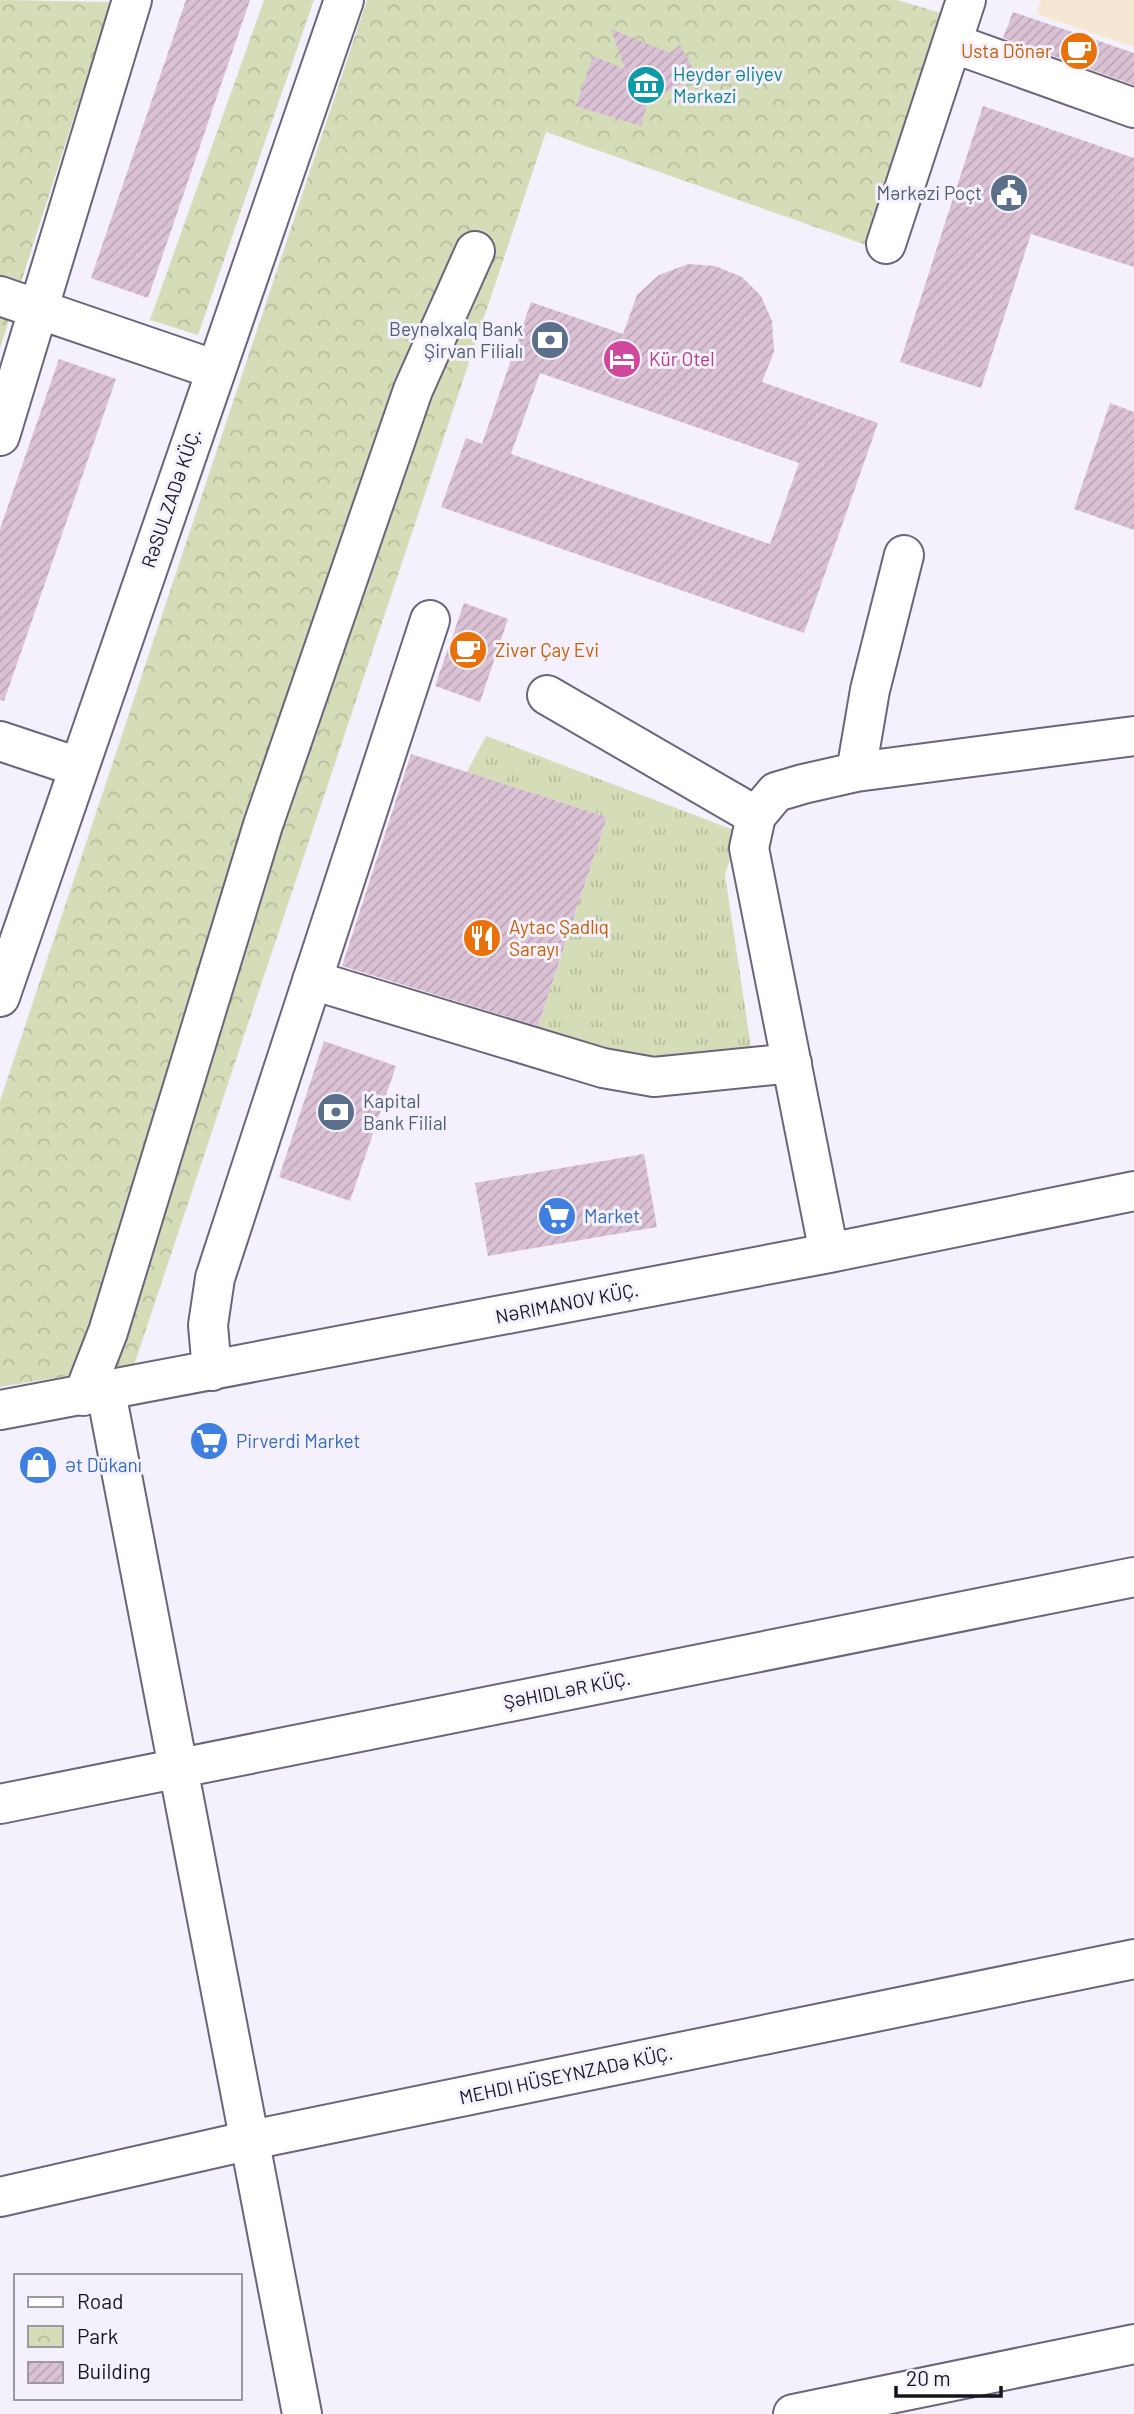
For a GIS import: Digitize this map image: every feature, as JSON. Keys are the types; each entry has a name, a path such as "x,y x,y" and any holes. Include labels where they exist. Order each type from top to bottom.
{"street":[{"path":"0,436 132,0"},
{"name":"RƏSULZADƏ KÜÇ.","path":"0,997 344,0"},
{"path":"886,244 966,0"},
{"path":"952,43 1134,108"},
{"path":"302,2414 179,1767 94,1394 108,1332 267,812 413,390 475,251"},
{"path":"0,296 216,370"},
{"path":"856,772 870,691 904,555"},
{"path":"212,1371 208,1325 215,1278 430,620"},
{"path":"547,695 756,816"},
{"path":"829,1253 749,848 756,816 776,792 856,772 1134,736"},
{"path":"0,741 78,767"},
{"path":"312,980 603,1068 654,1077 792,1063"},
{"name":"NƏRIMANOV KÜÇ.","path":"0,1410 829,1253 1134,1191"},
{"name":"ŞƏHIDLƏR KÜÇ.","path":"0,1804 1134,1577"},
{"name":"MEHDI HÜSEYNZADƏ KÜÇ.","path":"0,2197 251,2140 1134,1959"},
{"path":"793,2414 1134,2344"}],"shaded area":[{"path":"1041,0 1134,0 1134,47 1036,14"}],"green space":[{"path":"0,0 111,2 0,348"},
{"path":"264,0 314,0 198,335 150,320"},
{"path":"367,0 897,0 941,13 866,245 546,132 134,1365 0,1387 0,1101"},
{"path":"486,736 739,832 725,875 751,1047 656,1060 536,1033 607,817 467,772"}],"building":[{"path":"186,0 250,0 148,298 91,278"},
{"path":"1013,12 1134,53 1134,85 1003,38"},
{"path":"611,29 670,53 680,45 697,76 650,101 649,97 641,126 576,106 593,56 625,69"},
{"path":"983,106 1134,158 1134,267 1031,234 981,388 900,362"},
{"path":"688,264 715,266 742,277 761,296 772,321 774,352 762,382 878,423 804,633 441,507 466,438 482,444 531,302 623,334 637,295 659,275","holes":["540,373 799,463 770,544 511,454"]},
{"path":"59,359 116,379 4,701 0,700 0,529"},
{"path":"1110,403 1134,412 1134,530 1074,509"},
{"path":"464,603 508,619 480,702 435,686"},
{"path":"411,754 607,817 538,1026 342,966"},
{"path":"324,1041 396,1066 350,1201 279,1177"},
{"path":"644,1154 657,1227 488,1256 475,1183"}],"place":[{"name":"Usta Dönər","path":"1079,51"},
{"name":"Heydər Əliyev Mərkəzi","path":"646,85"},
{"name":"Mərkəzi Poçt","path":"1009,193"},
{"name":"Beynəlxalq Bank Şirvan Filialı","path":"550,340"},
{"name":"Kür Otel","path":"622,359"},
{"name":"Zivər Çay Evi","path":"468,650"},
{"name":"Aytac Şadlıq Sarayı","path":"482,938"},
{"name":"Kapital Bank Filial","path":"336,1112"},
{"name":"Market","path":"557,1216"},
{"name":"Pirverdi Market","path":"209,1441"},
{"name":"Ət Dükanı","path":"38,1465"}]}
